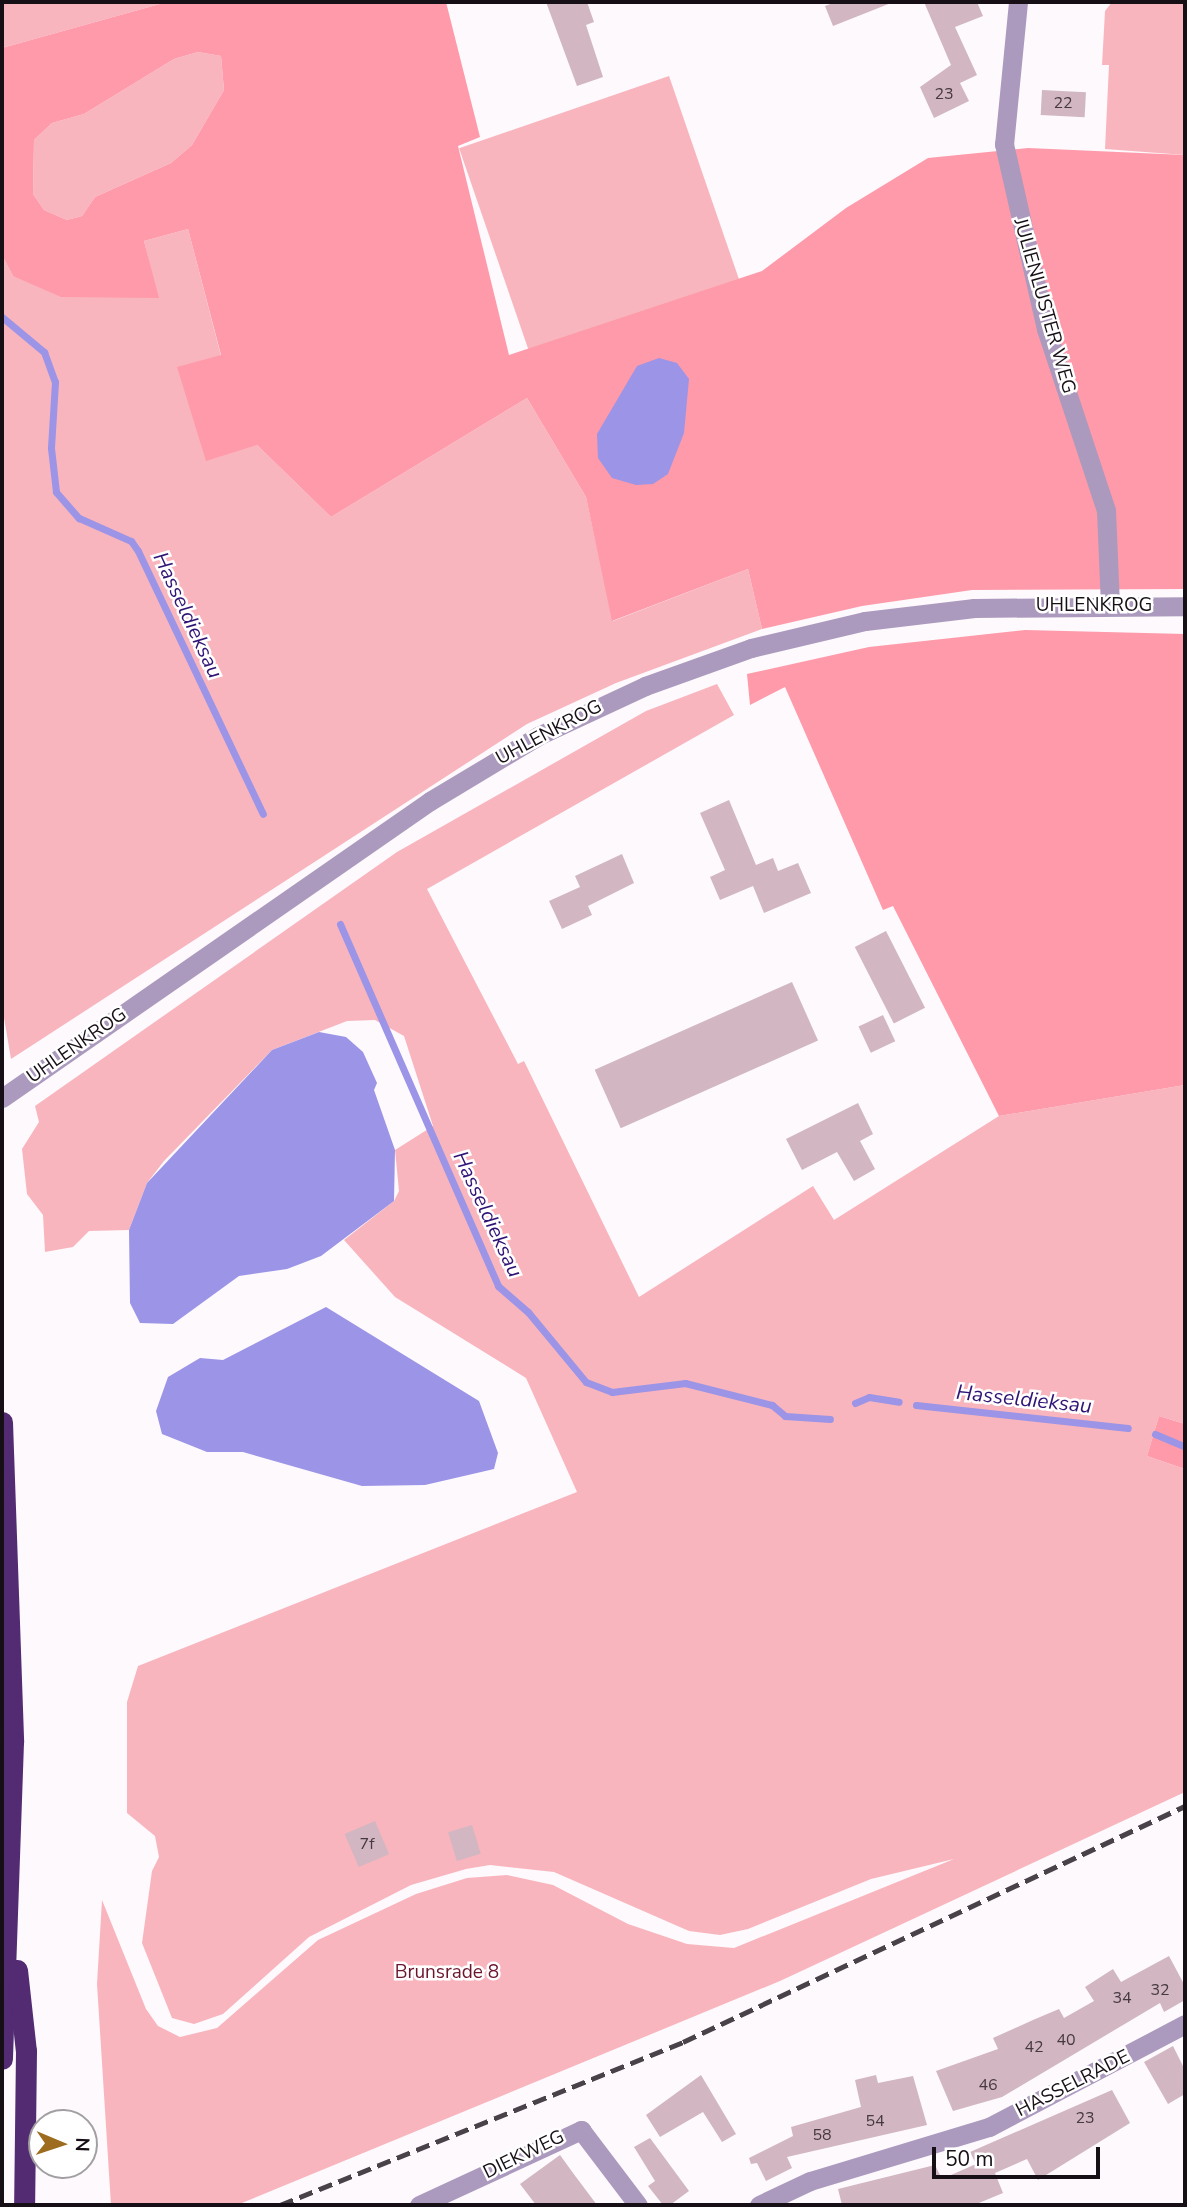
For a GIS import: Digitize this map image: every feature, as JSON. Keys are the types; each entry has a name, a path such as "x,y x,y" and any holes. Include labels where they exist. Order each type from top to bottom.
{"highway":[{"path":"2,1422 11,1612 10,1913 2,2059"},
{"path":"10,1913 26,2051 24,2205"}],"street":[{"name":"JULIENLUSTER WEG","path":"1017,2 1004,144 1046,329 1106,510 1110,606"},
{"name":"UHLENKROG","path":"2,1098 430,801 538,736 645,686 751,648 865,621 974,608 1185,606"},
{"name":"HASSELRADE","path":"760,2205 810,2181 989,2127 1185,2024"},
{"name":"DIEKWEG","path":"419,2205 581,2130 638,2205"}],"green space":[{"path":"2,2 167,2 2,48"},
{"path":"1112,2 1185,2 1185,155 1105,149 1109,65 1102,65 1105,11"},
{"path":"198,52 221,56 224,90 192,145 171,163 95,197 82,216 67,220 44,210 33,194 34,140 52,123 84,114 174,59"},
{"path":"669,76 739,279 529,352 459,148"},
{"path":"188,229 221,356 257,445 331,517 527,398 586,497 613,621 748,569 762,629 616,683 527,724 11,1059 2,1006 2,255 13,276 158,298 144,241"},
{"name":"Brunsrade 8","path":"717,684 734,715 427,889 518,1064 524,1061 639,1297 813,1186 834,1220 999,1116 1185,1085 1185,1424 1159,1416 1147,1456 1185,1469 1185,1792 780,1981 237,2205 111,2205 97,1984 102,1900 146,2009 158,2026 180,2037 217,2028 318,1940 416,1894 467,1878 507,1875 553,1885 628,1924 687,1944 734,1948 954,1859 871,1879 748,1929 720,1935 689,1931 554,1872 490,1865 466,1869 411,1885 309,1937 223,2014 194,2024 172,2018 142,1943 152,1871 159,1857 155,1836 127,1813 127,1702 138,1666 577,1492 526,1378 395,1297 344,1240 394,1201 399,1191 395,1150 433,1126 404,1036 375,1020 347,1021 272,1050 164,1161 147,1183 129,1230 89,1231 73,1247 45,1252 43,1215 27,1194 22,1149 39,1122 35,1106 397,852 646,711"}],"shaded area":[{"path":"167,2 446,2 480,137 458,146 509,355 762,271 846,208 928,158 1028,148 1185,155 1185,589 972,590 862,606 762,629 748,569 612,621 586,497 527,398 331,517 257,445 206,461 177,367 221,355 188,229 144,241 159,298 61,297 13,276 2,255 2,48","holes":["198,52 221,56 224,90 192,145 171,163 95,197 82,216 67,220 44,210 33,194 34,140 52,123 84,114 174,59"]},
{"path":"659,358 677,363 689,379 684,433 668,474 653,484 636,485 612,478 598,458 597,434 637,366"},
{"path":"1025,630 1185,634 1185,1085 999,1116 893,906 883,910 785,687 750,705 747,674 869,647"},
{"path":"319,1032 346,1037 363,1052 377,1083 374,1090 395,1150 394,1201 321,1256 287,1269 239,1276 173,1324 140,1323 130,1303 129,1230 147,1183 272,1050"},
{"path":"326,1307 479,1401 498,1453 494,1469 425,1485 362,1486 243,1452 207,1452 162,1434 156,1411 168,1377 200,1358 223,1360"},
{"path":"1159,1416 1185,1424 1185,1469 1147,1456"}],"building":[{"path":"546,2 587,2 594,22 586,25 603,77 577,86"},
{"path":"836,2 891,3 833,26 825,6"},
{"path":"924,2 977,2 983,16 955,27 977,75 960,83 969,101 934,118 920,87 951,65"},
{"path":"1042,90 1086,92 1085,117 1041,115"},
{"path":"729,800 756,865 773,858 778,871 798,863 811,893 764,913 753,886 720,900 710,877 725,870 700,813"},
{"path":"622,854 634,883 588,906 592,915 562,929 549,901 580,887 575,876"},
{"path":"886,931 925,1008 894,1024 855,947"},
{"path":"792,982 818,1040 621,1128 595,1070"},
{"path":"883,1015 895,1041 871,1053 859,1026"},
{"path":"858,1103 873,1134 860,1141 875,1169 854,1181 837,1152 802,1170 786,1139"},
{"path":"375,1821 389,1854 359,1867 345,1834"},
{"path":"472,1825 481,1854 457,1861 448,1832"},
{"path":"1169,1956 1185,1986 1185,2000 1164,2012 1160,2003 1002,2097 953,2111 936,2071 998,2049 993,2038 1033,2020 1059,2009 1064,2018 1094,2001 1085,1987 1113,1969 1121,1982"},
{"path":"1173,2046 1185,2070 1185,2094 1168,2104 1144,2062"},
{"path":"701,2075 736,2134 722,2142 703,2112 660,2137 646,2115"},
{"path":"876,2075 878,2083 913,2076 927,2125 787,2157 792,2168 766,2181 757,2163 751,2164 749,2158 793,2136 791,2127 861,2107 855,2080"},
{"path":"1112,2090 1130,2123 1038,2180 1027,2159 995,2173 1003,2193 974,2205 842,2205 838,2189 935,2165 942,2179 976,2164 970,2152"},
{"path":"650,2138 689,2191 670,2205 663,2205 648,2186 655,2181 634,2147"},
{"path":"560,2155 597,2205 536,2205 520,2184"}],"waterway":[{"name":"Hasseldieksau","path":"2,317 44,352 55,382 51,448 56,492 79,518 131,541 138,551 263,814"},
{"name":"Hasseldieksau","path":"340,924 498,1286 528,1312 586,1382 612,1392 685,1383 772,1405 785,1416 830,1419"},
{"name":"Hasseldieksau","path":"855,1403 869,1397 899,1402"},
{"name":"Hasseldieksau","path":"916,1405 1128,1428"},
{"name":"Hasseldieksau","path":"1155,1434 1185,1447"}],"railway":[{"path":"280,2205 683,2042 1185,1806"}]}
